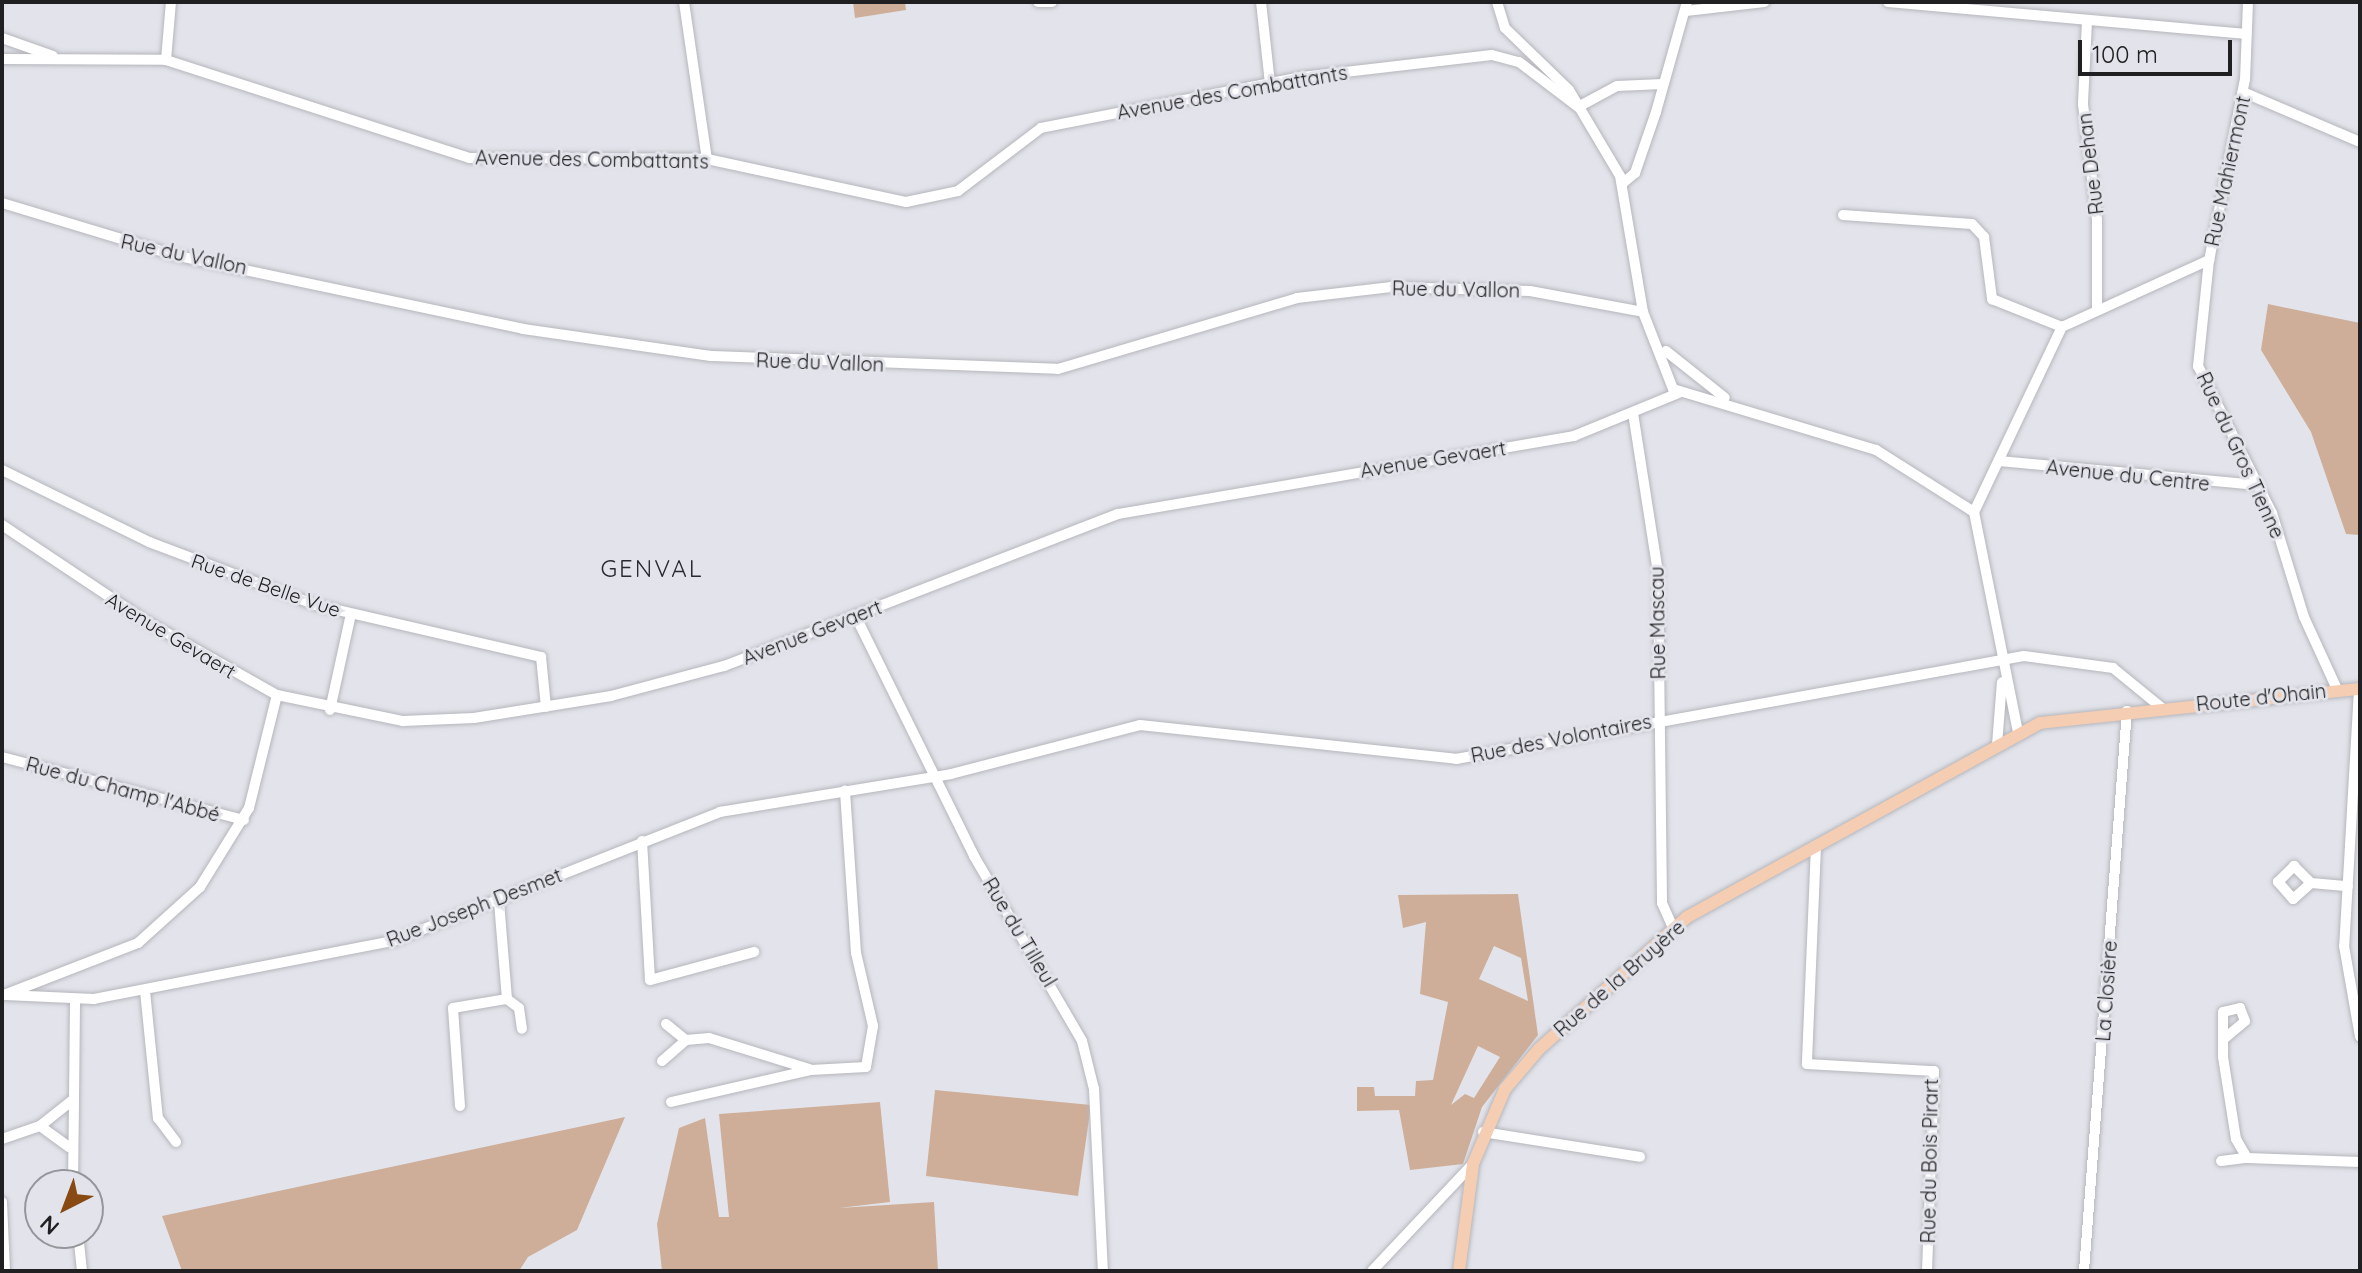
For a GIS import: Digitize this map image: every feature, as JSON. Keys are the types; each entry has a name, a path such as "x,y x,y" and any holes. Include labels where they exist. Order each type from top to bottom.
{"main road":[{"name":"Route d'Ohain","path":"1997,745 2018,732 2127,711 2360,689"},
{"name":"Rue de la Bruyère","path":"1459,1271 1473,1164 1483,1132 1523,1065 1673,928 1997,745"}],"street":[{"path":"166,60 171,2"},
{"path":"684,2 707,159"},
{"path":"1038,2 1052,2"},
{"path":"1261,2 1270,83"},
{"path":"1497,2 1505,28 1578,107 1623,183 1643,312 1662,348 1671,380 1683,392 1733,404 1876,450 1974,512"},
{"path":"1623,183 1635,173 1686,6 1764,2"},
{"path":"1888,2 2247,34"},
{"name":"Rue Mahiermont","path":"2062,327 2097,307 2209,260 2243,92 2248,2"},
{"name":"Rue Dehan","path":"2087,21 2083,104 2097,220 2097,307"},
{"path":"2,38 55,58"},
{"name":"Avenue des Combattants","path":"2,59 166,60 469,158 707,159 928,201 958,191 1041,128 1270,83 1492,55 1519,62 1578,107"},
{"path":"1578,107 1617,86 1663,84"},
{"path":"2243,92 2360,142"},
{"name":"Rue du Vallon","path":"2,203 137,247 523,329 740,358 1058,369 1297,298 1391,287 1530,291 1643,312"},
{"path":"1843,215 1972,224 1984,237 1992,299 2062,327 1974,512 2000,660 2002,682 1997,745"},
{"name":"Rue du Gros Tienne","path":"2209,260 2198,366 2258,485 2337,689"},
{"path":"1662,348 1687,374 1733,404"},
{"path":"1671,380 1687,374"},
{"path":"1683,392 1687,374"},
{"name":"Avenue Gevaert","path":"1649,404 1671,380"},
{"name":"Avenue Gevaert","path":"2,525 136,614 277,695 330,710 403,721 546,707 695,675 1129,511 1574,436 1683,392"},
{"name":"Rue Mascau","path":"1633,413 1658,573 1662,903 1673,928"},
{"name":"Avenue du Centre","path":"1999,461 2258,485"},
{"name":"Rue de Belle Vue","path":"2,470 149,542 351,614 541,657 546,707"},
{"path":"330,710 351,614"},
{"name":"Rue du Tilleul","path":"855,615 935,775 1082,1041 1094,1089 1103,1271"},
{"path":"2000,660 2096,663 2132,677 2162,708"},
{"name":"Rue des Volontaires","path":"935,775 1140,725 1180,723 1442,759 1658,719 1828,695 2000,660"},
{"path":"2002,682 2018,732"},
{"path":"2360,689 2345,968 2360,1037"},
{"path":"3,995 146,938 200,887 244,820 277,695"},
{"name":"La Closière","path":"2084,1271 2127,711"},
{"name":"Rue du Champ l'Abbé","path":"2,757 244,820"},
{"name":"Rue Joseph Desmet","path":"3,995 75,1000 145,991 393,941 642,841 748,805 935,775"},
{"path":"671,1102 811,1070 868,1061 873,1026 856,953 845,790"},
{"path":"642,841 650,980 754,952"},
{"name":"Rue du Bois Pirart","path":"1816,846 1807,1064 1934,1071 1927,1271"},
{"path":"2311,883 2348,886"},
{"path":"499,901 507,999"},
{"path":"2347,901 2360,902"},
{"path":"145,991 158,1118 176,1142"},
{"path":"460,1106 453,1008 507,999 519,1008 522,1029"},
{"path":"71,1169 69,1147 74,1099 75,1000"},
{"path":"666,1024 686,1040"},
{"path":"662,1061 686,1040 709,1038 811,1070"},
{"path":"2225,1038 2229,1103 2247,1158"},
{"path":"2,1139 40,1126 74,1099"},
{"path":"40,1126 69,1147"},
{"path":"1483,1132 1640,1157"},
{"path":"2221,1161 2247,1158 2360,1162"},
{"path":"1372,1271 1473,1164"},
{"path":"2,1202 5,1271"},
{"path":"80,1249 82,1271"}],"shaded area":[{"path":"853,2 905,2 906,10 855,18"},
{"path":"2268,304 2360,323 2360,535 2346,534 2311,432 2261,350"},
{"path":"1518,894 1538,1035 1482,1107 1463,1164 1410,1170 1399,1110 1357,1111 1357,1087 1374,1087 1375,1096 1415,1096 1416,1081 1433,1080 1448,1002 1420,994 1426,922 1403,928 1398,895","holes":["1494,946 1521,958 1528,1001 1479,979","1478,1046 1500,1057 1474,1098 1465,1094 1451,1105"]},
{"path":"935,1090 1091,1105 1078,1196 926,1176"},
{"path":"880,1102 890,1202 839,1208 934,1202 938,1271 662,1271 657,1224 679,1128 705,1118 719,1217 729,1217 719,1114"},
{"path":"625,1117 577,1230 528,1257 519,1271 182,1271 162,1216"}],"district":[{"name":"GENVAL","path":"652,569"}]}
